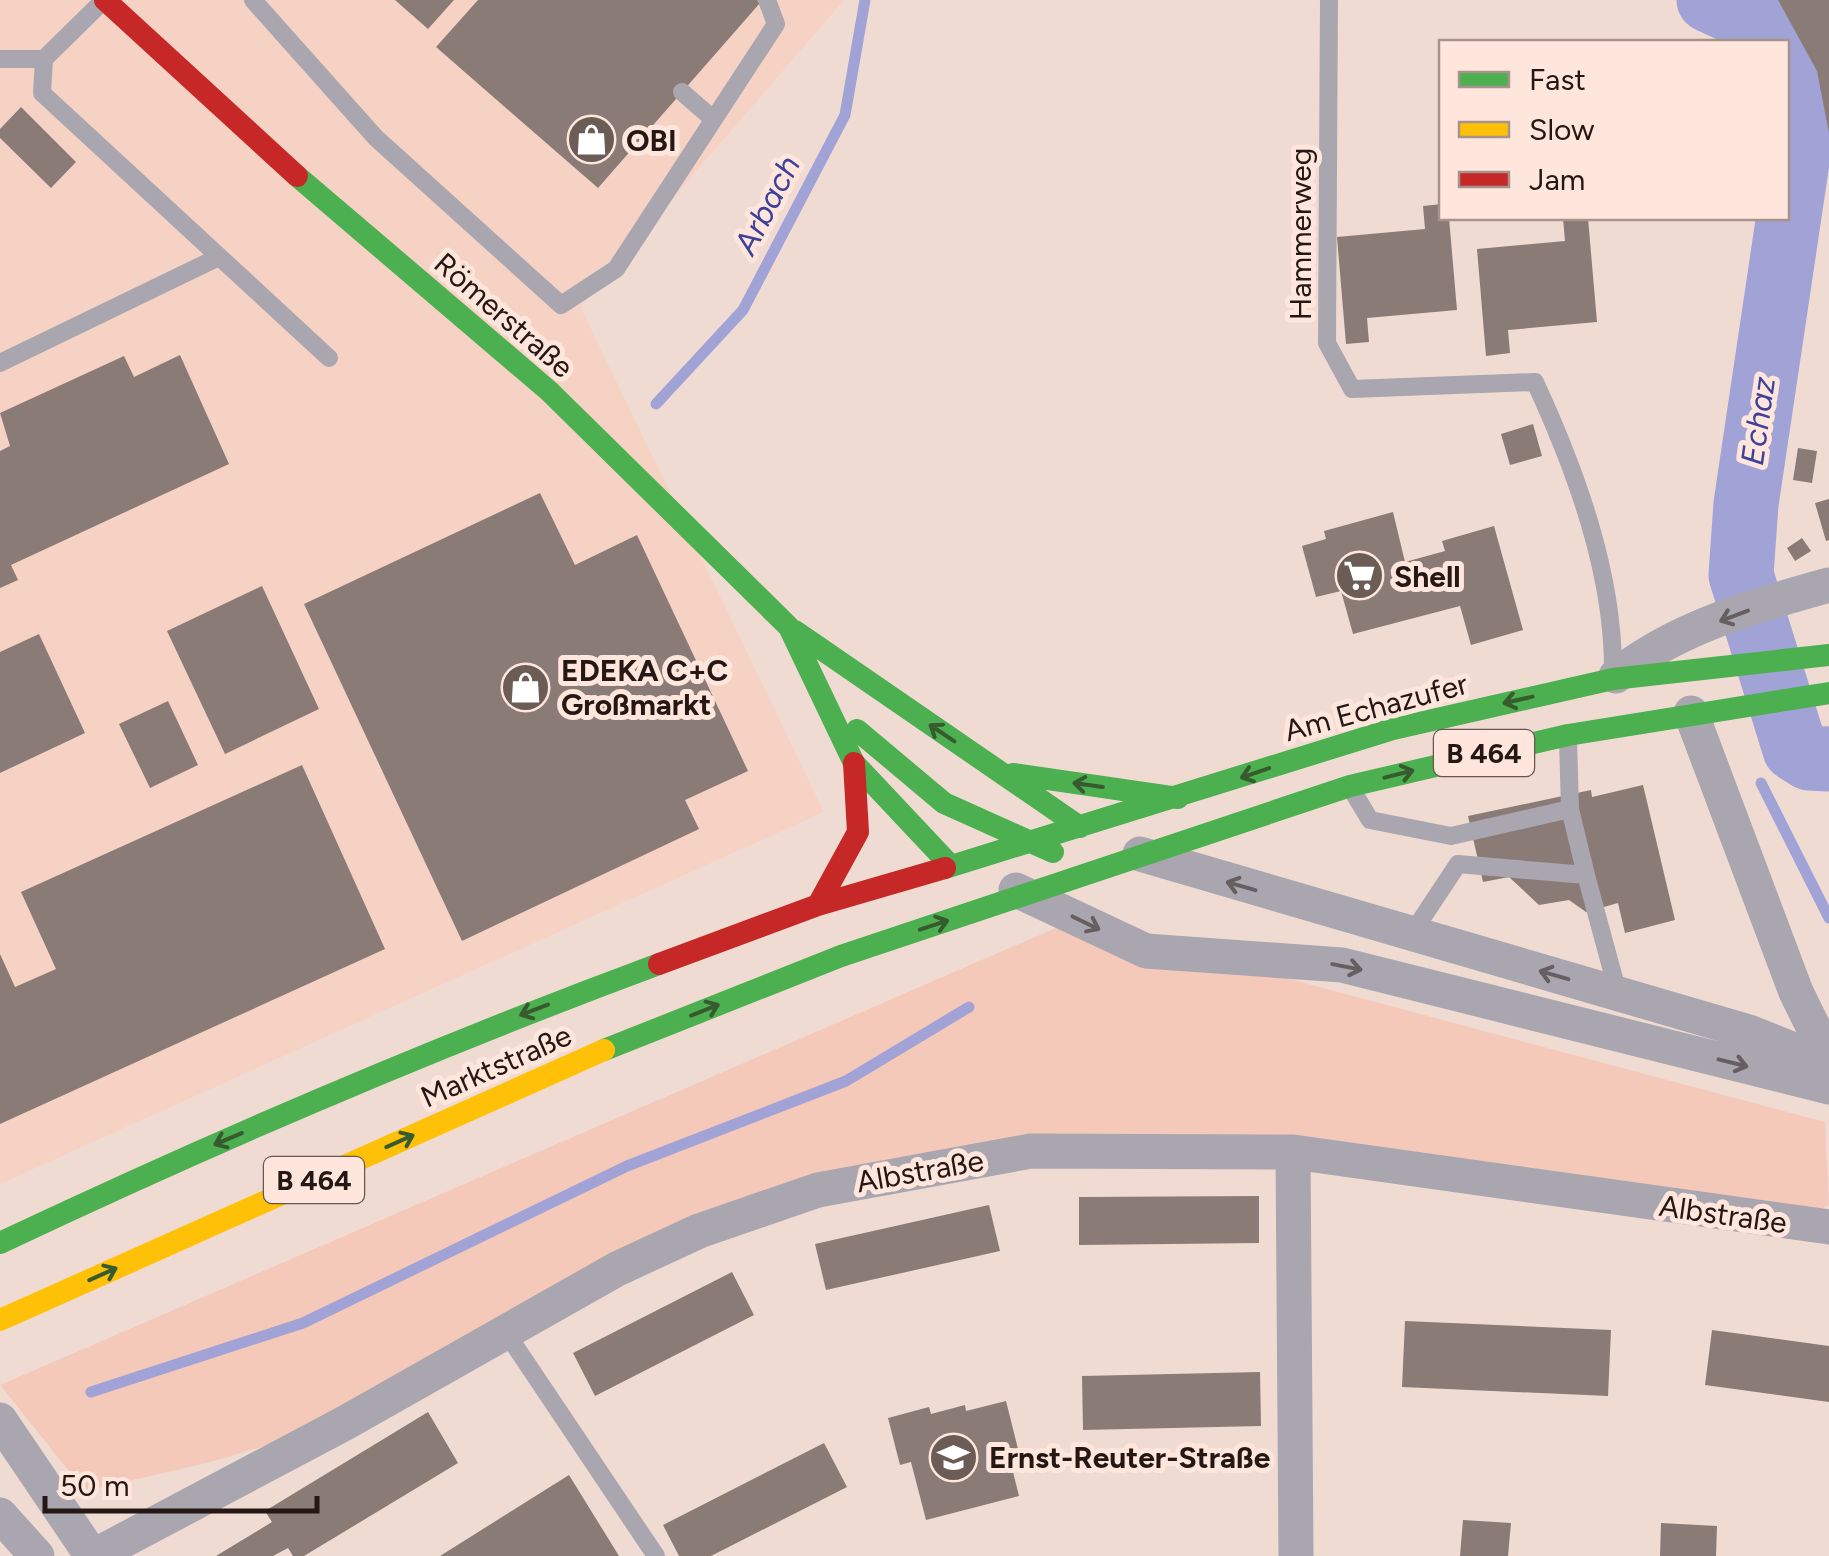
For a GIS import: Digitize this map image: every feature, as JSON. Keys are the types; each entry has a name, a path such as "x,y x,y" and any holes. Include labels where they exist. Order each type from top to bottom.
{"main road":[{"name":"Römerstraße","path":"104,0 264,148 550,391 789,626 854,763 950,865"},
{"path":"789,626 1080,827"},
{"name":"Am Echazufer","path":"950,865 1393,729 1613,679 1829,656"},
{"name":"B 464","path":"1027,894 1350,786 1568,735 1829,693"},
{"name":"Römerstraße","path":"829,705 944,803 1027,843 1098,869"},
{"path":"818,905 858,832 854,763"},
{"path":"998,772 1178,798"},
{"name":"Marktstraße","path":"0,1242 152,1170 478,1031 818,905 950,865"},
{"name":"Marktstraße","path":"0,1320 614,1046 841,956 1027,894"}],"street":[{"path":"1613,679 1644,652 1829,584"},
{"path":"1691,713 1796,992 1829,1062"},
{"path":"1080,827 1140,854 1749,1032 1829,1062"},
{"path":"950,865 1027,894 1146,951 1342,965 1829,1087"},
{"path":"1749,1032 1796,992"},
{"name":"Albstraße","path":"93,1556 345,1423 617,1268 700,1231 818,1190 1031,1151 1293,1152 1829,1227"},
{"path":"1293,1152 1296,1556"},
{"path":"0,1420 93,1556"},
{"path":"0,1515 37,1556"}],"lane":[{"path":"104,0 44,59 42,93 329,358"},
{"path":"253,0 376,138 561,305 616,269 776,24 767,0"},
{"name":"Hammerweg","path":"1329,0 1327,342 1352,389 1535,382 1568,454 1613,622 1613,679"},
{"path":"0,58 44,59"},
{"path":"682,92 714,120"},
{"path":"0,363 219,256"},
{"path":"1568,735 1570,809 1618,993"},
{"path":"1350,786 1370,820 1451,836 1570,809"},
{"path":"1411,935 1458,864 1586,875"},
{"path":"505,1331 656,1556"}],"shaded area":[{"path":"0,0 844,0 580,306 824,812 0,1184"},
{"path":"1072,921 1825,1122 1829,1205 1812,1213 1547,1170 1293,1136 811,1182 350,1421 207,1463 85,1491 0,1385"}],"building":[{"path":"395,0 454,0 428,29"},
{"name":"OBI","path":"478,0 760,3 598,188 436,47"},
{"path":"1778,0 1829,0 1829,133 1817,71"},
{"path":"21,107 76,162 51,188 0,138 0,129"},
{"path":"1439,204 1439,220 1449,220 1457,310 1367,318 1369,342 1346,344 1337,237 1425,229 1423,206"},
{"path":"1563,220 1588,220 1597,322 1508,330 1510,353 1486,356 1477,249 1565,241"},
{"path":"180,355 229,464 11,565 18,580 0,588 0,451 10,446 0,413 124,356 134,377"},
{"path":"1533,424 1542,456 1510,465 1501,434"},
{"path":"1798,448 1817,451 1812,483 1793,480"},
{"name":"EDEKA C+C Großmarkt","path":"540,493 575,565 637,535 748,771 685,800 699,829 462,941 304,604"},
{"path":"1829,499 1829,540 1826,541 1815,503"},
{"path":"1393,512 1405,562 1445,551 1442,541 1494,526 1523,630 1471,645 1460,606 1353,634 1341,591 1316,597 1302,546 1326,539 1324,531"},
{"path":"1802,538 1811,551 1795,561 1787,548"},
{"path":"262,586 319,709 225,754 167,631"},
{"path":"39,634 85,733 0,773 0,652"},
{"path":"168,701 198,765 150,788 119,724"},
{"path":"302,765 385,949 0,1124 0,954 15,987 56,969 21,892"},
{"path":"1643,785 1675,920 1625,933 1618,903 1586,912 1569,900 1539,905 1509,877 1483,882 1468,816 1591,790 1592,797"},
{"path":"1259,1196 1259,1243 1079,1245 1079,1197"},
{"path":"989,1205 1000,1251 826,1290 815,1244"},
{"path":"732,1272 754,1315 595,1396 573,1353"},
{"path":"1405,1321 1611,1330 1608,1396 1402,1387"},
{"path":"1712,1330 1829,1346 1829,1402 1705,1385"},
{"path":"1260,1372 1261,1426 1083,1430 1082,1376"},
{"name":"Ernst-Reuter-Straße","path":"1006,1401 1018,1449 1008,1452 1019,1496 926,1520 911,1462 900,1465 888,1418 929,1407 931,1414 965,1405 966,1411"},
{"path":"428,1412 458,1463 304,1556 293,1556 288,1548 273,1556 216,1556 272,1522 265,1511"},
{"path":"824,1443 847,1487 711,1556 679,1556 663,1525"},
{"path":"569,1475 619,1556 440,1556"},
{"path":"1463,1520 1511,1523 1508,1556 1460,1556"},
{"path":"1661,1523 1717,1526 1716,1556 1660,1556"}],"waterway":[{"name":"Arbach","path":"656,404 743,310 845,115 865,0"},
{"name":"Echaz","path":"1709,0 1757,22 1773,40"},
{"path":"1760,0 1784,40"},
{"name":"Echaz","path":"1789,59 1799,70 1802,128 1789,215"},
{"name":"Echaz","path":"1788,220 1746,504 1741,575 1795,749 1809,758 1829,759"},
{"path":"1761,783 1829,918"},
{"path":"91,1392 303,1323 627,1166 846,1081 969,1007"}],"traffic: fast":[{"path":"297,176 549,391 789,627 854,763 950,865"},
{"path":"795,631 1080,827"},
{"path":"945,868 1393,729 1613,679 1829,655"},
{"path":"604,1050 841,956 1350,786 1568,735 1829,693"},
{"path":"857,730 944,803 1053,852"},
{"path":"1013,774 1178,798"},
{"path":"0,1243 327,1096 659,964"}],"traffic: slow":[{"path":"0,1320 604,1050"}],"traffic: jam":[{"path":"105,0 297,176"},
{"path":"818,905 858,832 854,763"},
{"path":"659,964 818,905 945,868"}],"place":[{"name":"OBI","path":"591,140"},
{"name":"Shell","path":"1359,576"},
{"name":"EDEKA C+C Großmarkt","path":"526,687"},
{"name":"Ernst-Reuter-Straße","path":"954,1457"}]}
